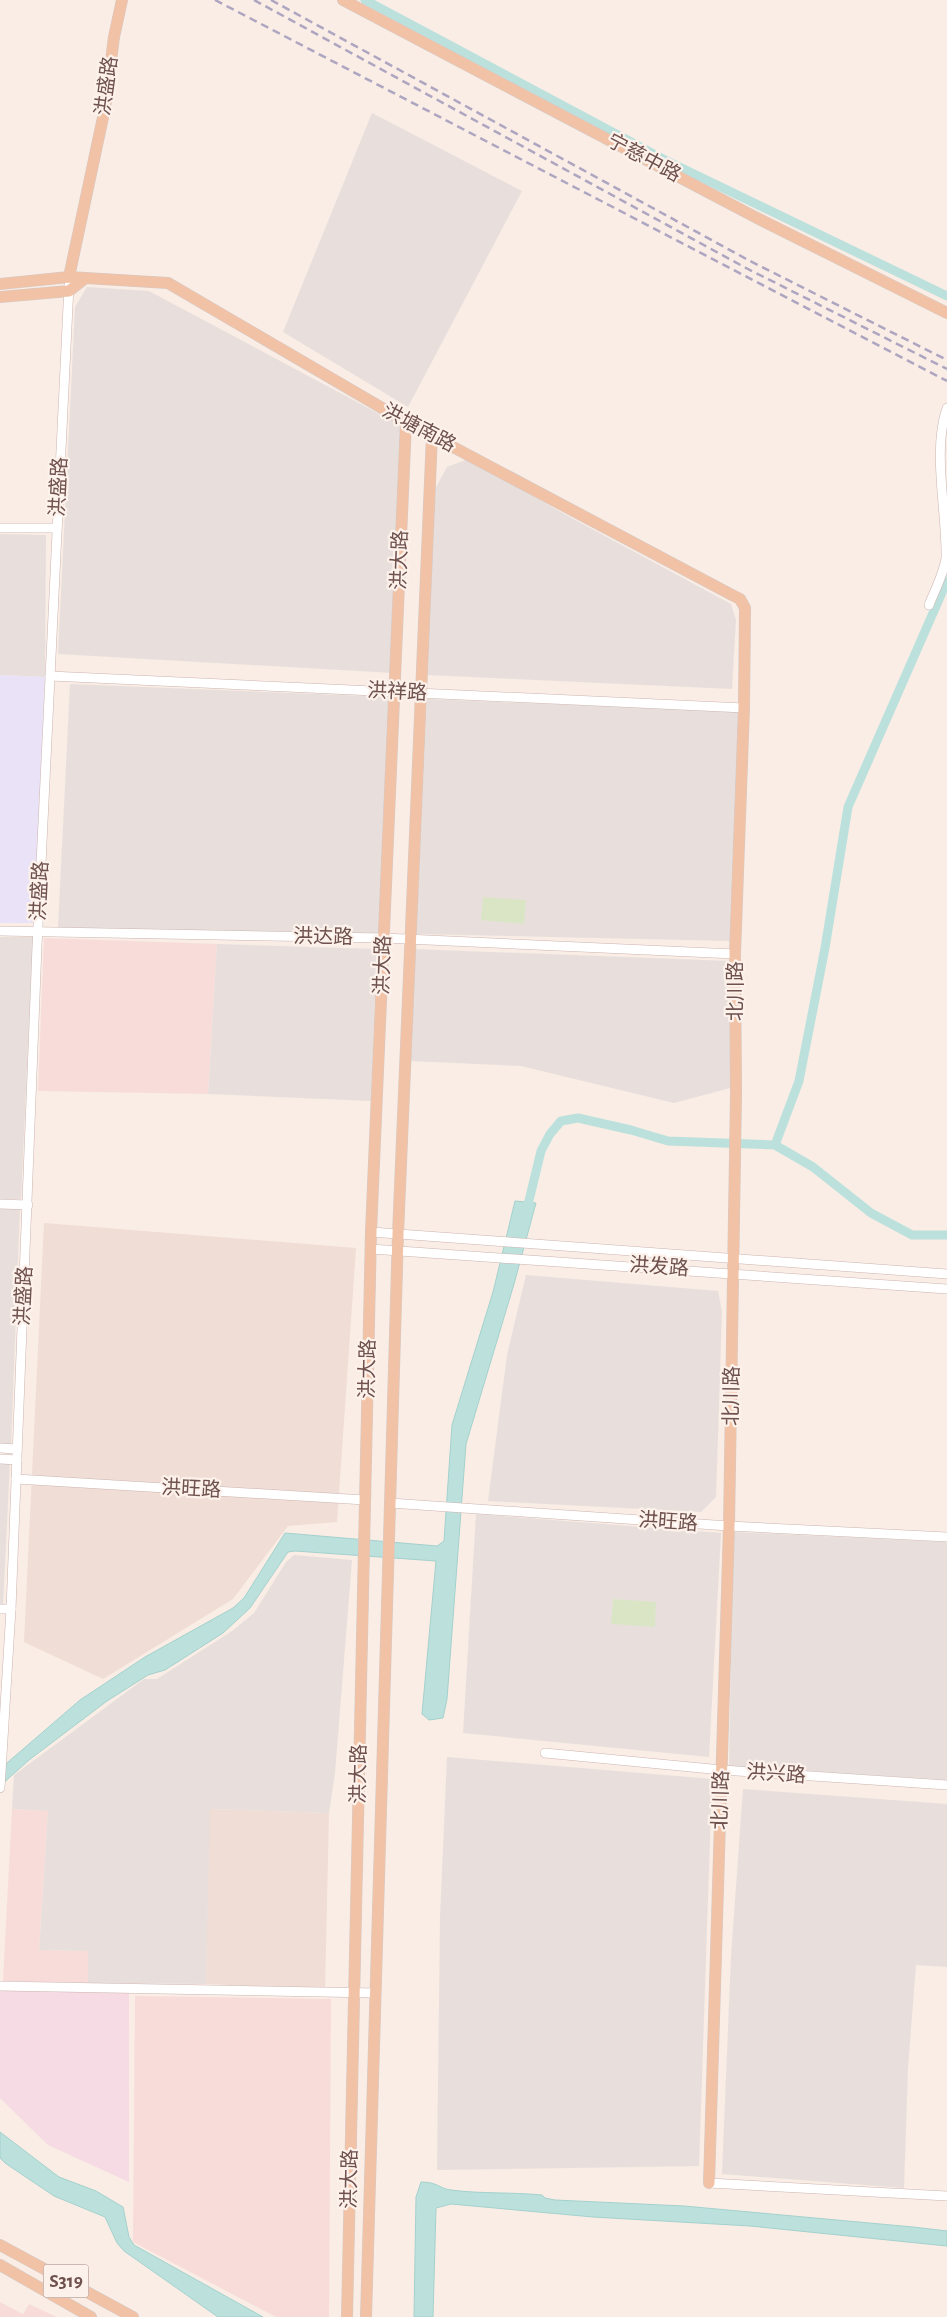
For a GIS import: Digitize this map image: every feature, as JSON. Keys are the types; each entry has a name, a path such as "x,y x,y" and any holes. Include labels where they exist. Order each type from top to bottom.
{"main road":[{"name":"洪盛路","path":"69,277 105,108 114,37 122,0"},
{"name":"宁慈中路","path":"343,0 755,217 947,313"},
{"name":"洪塘南路","path":"0,284 69,277 168,283 406,422 740,599 745,608"},
{"path":"0,297 68,291 84,278"},
{"name":"洪大路","path":"347,2317 371,1232 406,422"},
{"name":"洪大路","path":"366,2317 397,1250 432,435"},
{"name":"北川路","path":"709,2183 730,1526 736,1093 735,954 744,708 745,608"},
{"name":"S319","path":"0,2245 133,2317"},
{"name":"S319","path":"0,2265 91,2317"}],"street":[{"name":"洪盛路","path":"0,1786 11,1609 38,932 69,277"},
{"path":"929,605 946,558 947,517 942,424 947,408"},
{"path":"0,528 57,528"},
{"name":"洪祥路","path":"50,676 744,708"},
{"name":"洪达路","path":"0,931 384,938 735,954"},
{"path":"0,1204 28,1205"},
{"name":"洪发路","path":"371,1232 947,1274"},
{"name":"洪发路","path":"371,1249 734,1272 947,1289"},
{"path":"0,1448 17,1449"},
{"path":"0,1459 17,1460"},
{"name":"洪旺路","path":"16,1479 365,1500"},
{"name":"洪旺路","path":"390,1503 730,1526 947,1537"},
{"path":"0,1609 11,1609"},
{"path":"0,1622 10,1622"},
{"name":"洪兴路","path":"545,1752 722,1770 947,1785"},
{"path":"0,1986 376,1993"},
{"path":"709,2183 947,2196"}],"shaded area":[{"path":"372,113 522,191 408,407 283,332"},
{"path":"87,287 149,291 402,426 393,673 58,654 75,307"},
{"path":"468,459 568,516 731,604 736,620 732,689 426,675 435,489 447,467"},
{"path":"0,534 46,535 45,677 0,675"},
{"path":"0,675 45,677 35,923 0,923"},
{"path":"70,684 392,697 381,934 58,928"},
{"path":"427,699 740,712 732,941 416,934"},
{"path":"0,937 33,937 21,1199 0,1199"},
{"path":"44,938 217,944 208,1094 38,1091"},
{"path":"217,944 377,949 371,1101 208,1094"},
{"path":"414,949 730,961 730,1088 674,1103 521,1066 410,1061"},
{"path":"0,1208 20,1208 11,1447 0,1446"},
{"path":"44,1223 356,1248 337,1522 288,1526 233,1599 103,1679 24,1642"},
{"path":"526,1275 718,1291 722,1312 716,1497 701,1512 488,1501 507,1355"},
{"path":"0,1462 10,1462 3,1606 0,1606"},
{"path":"476,1514 721,1533 709,1757 463,1733"},
{"path":"733,1532 947,1542 947,1780 729,1766"},
{"path":"294,1555 352,1560 335,1773 329,1813 210,1809 206,1984 88,1983 88,1951 39,1950 48,1811 12,1809 14,1775 144,1679 157,1679 232,1631 254,1613 286,1562"},
{"path":"447,1757 712,1779 699,2166 437,2170 440,1917"},
{"path":"743,1789 947,1804 947,1967 916,1965 908,2068 904,2188 722,2174 731,1956"},
{"path":"12,1809 48,1811 39,1950 88,1951 88,1983 3,1981"},
{"path":"209,1809 329,1813 325,1989 206,1984"},
{"path":"0,1990 129,1992 129,2182 48,2145 0,2098"},
{"path":"135,1996 331,1999 329,2317 276,2317 133,2242"},
{"path":"0,2302 23,2314 29,2304 57,2317 0,2317"}],"green space":[{"path":"483,897 526,900 524,924 481,920"},
{"path":"613,1599 656,1602 655,1627 611,1624"}],"water":[{"path":"515,1201 536,1203 466,1444 447,1699 443,1718 429,1720 422,1714 436,1561 288,1552 250,1608 223,1633 165,1670 148,1675 107,1701 29,1760 0,1786 0,1769 80,1700 145,1657 233,1608 244,1598 285,1533 437,1546 444,1541 452,1425 493,1292"},
{"path":"0,2132 59,2177 96,2191 123,2207 129,2237 134,2245 263,2317 218,2317 124,2251 117,2243 105,2217 54,2196 5,2163 0,2158"},
{"path":"421,2182 431,2183 451,2190 542,2195 545,2198 555,2200 684,2206 947,2231 947,2246 750,2226 593,2217 451,2204 436,2208 433,2317 414,2317 416,2197"}],"waterway":[{"path":"365,0 663,159 947,296"},
{"path":"775,1145 799,1081 825,948 848,807 947,581"},
{"path":"526,1213 541,1151 550,1134 561,1121 578,1118 668,1141 775,1145 813,1167 871,1213 912,1235 947,1235"}],"railway":[{"path":"215,0 947,381"},
{"path":"254,0 746,268 947,369"},
{"path":"271,0 750,261 947,360"}]}
